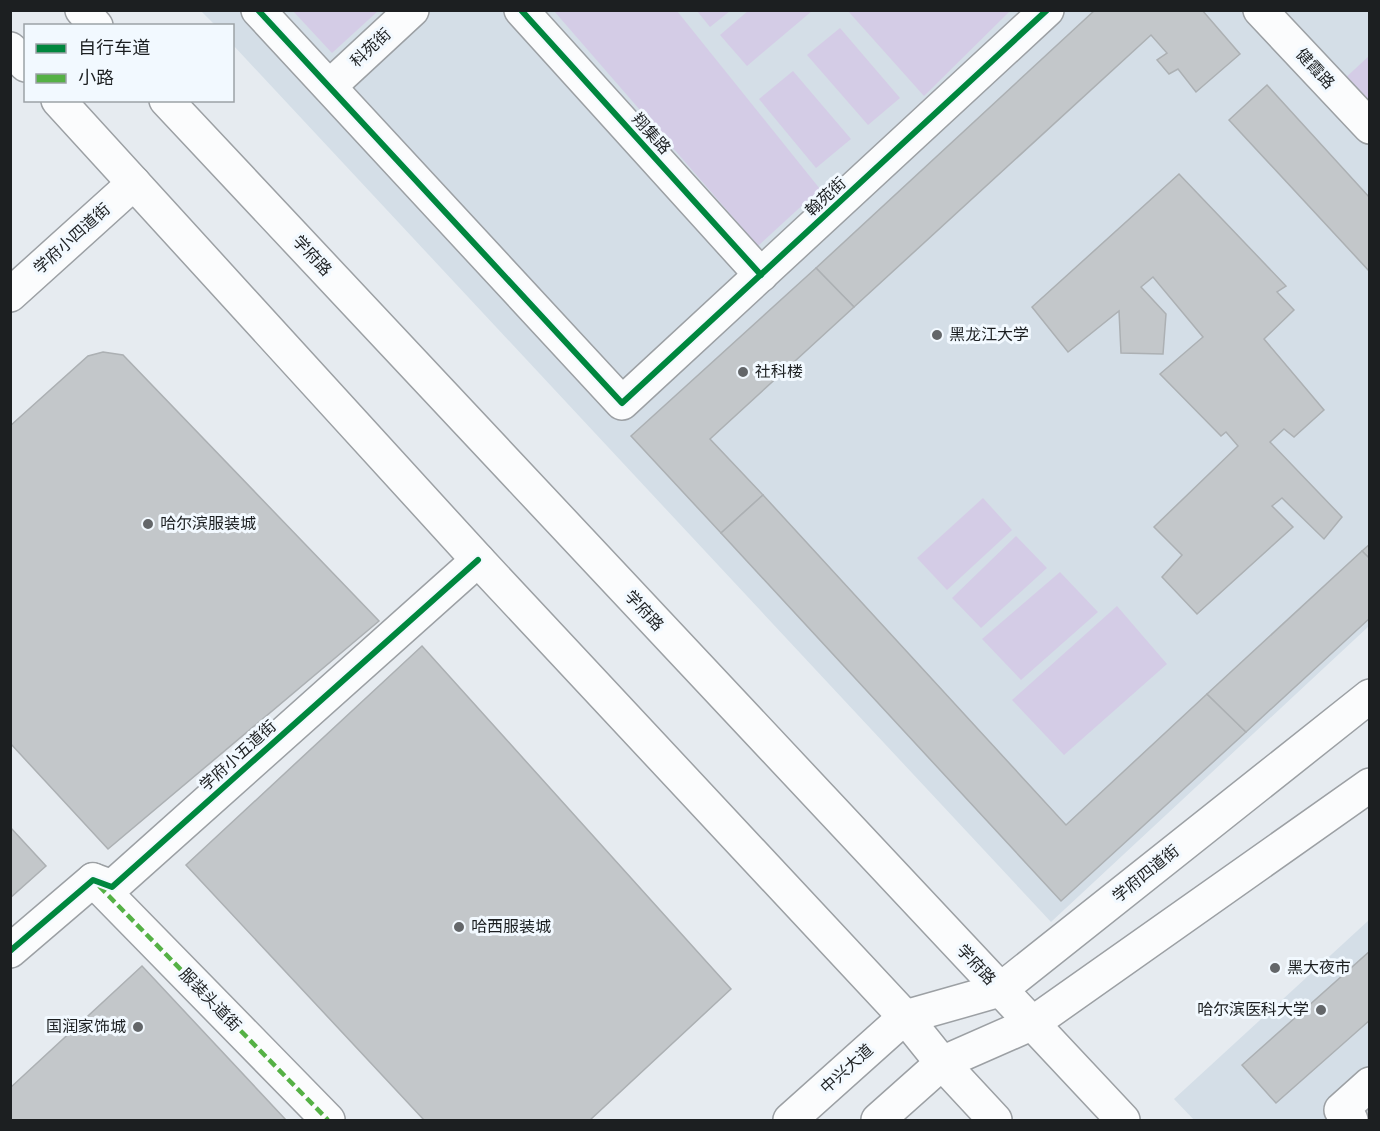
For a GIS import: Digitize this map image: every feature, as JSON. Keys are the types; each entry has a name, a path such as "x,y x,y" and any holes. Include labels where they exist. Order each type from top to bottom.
{"main road":[{"path":"82,10 94,24"},
{"path":"258,10 330,86"},
{"name":"科苑街","path":"330,86 412,10"},
{"name":"翔集路","path":"521,10 761,275"},
{"name":"翰苑街","path":"330,86 622,403 1047,10"},
{"name":"健霞路","path":"1260,10 1370,127"},
{"path":"10,49 24,63"},
{"path":"60,102 478,560 905,1017 942,1063 995,1120"},
{"name":"学府路","path":"168,102 1123,1120"},
{"name":"学府小四道街","path":"10,295 134,183"},
{"name":"学府小五道街","path":"93,880 112,886 478,560"},
{"name":"学府四道街","path":"905,1017 1000,990 1370,696"},
{"path":"878,1120 942,1063 1032,1023 1370,785"},
{"path":"10,951 93,880"},
{"name":"服装头道街","path":"93,880 328,1120"},
{"name":"中兴大道","path":"790,1120 905,1017"},
{"path":"1351,1120 1341,1110 1370,1084"}],"shaded area":[{"path":"749,10 812,11 747,66 720,35"},
{"name":"黑龙江大学","path":"201,11 1369,11 1369,626 1051,922 234,46 234,24 214,24"},
{"path":"293,11 378,11 332,53"},
{"path":"554,11 677,11 820,189 758,246"},
{"path":"697,11 730,11 710,27"},
{"path":"848,11 1010,11 924,96"},
{"path":"840,28 900,98 868,125 807,55"},
{"path":"1369,56 1369,110 1342,81"},
{"path":"793,71 851,139 816,168 759,99"},
{"path":"983,498 1012,530 947,590 917,558"},
{"path":"1016,536 1047,568 981,628 952,598"},
{"path":"1060,572 1098,612 1021,680 982,639"},
{"path":"1117,606 1167,664 1064,755 1012,700"},
{"name":"哈尔滨医科大学","path":"1369,920 1369,1120 1194,1120 1174,1099"}],"building":[{"path":"1095,10 1202,10 1240,54 1196,92 1178,69 1169,74 1157,60 1167,53 1151,35 854,307 816,268"},
{"path":"1267,85 1370,198 1370,272 1229,120"},
{"path":"1179,174 1286,286 1277,292 1294,310 1264,339 1324,410 1294,437 1284,429 1270,442 1342,517 1324,539 1282,498 1272,506 1293,527 1197,614 1162,577 1182,555 1154,527 1238,446 1226,432 1221,436 1160,374 1203,337 1153,277 1141,287 1166,314 1163,354 1121,353 1119,311 1068,352 1032,307"},
{"name":"社科楼","path":"816,268 854,307 710,439 763,495 721,533 631,436"},
{"name":"哈尔滨服装城","path":"103,352 123,355 379,621 108,849 10,743 10,426 88,356"},
{"path":"763,495 1066,825 1207,694 1246,732 1061,901 721,533"},
{"path":"1370,544 1370,559 1362,551"},
{"path":"1362,551 1370,559 1370,618 1246,732 1207,694"},
{"name":"哈西服装城","path":"422,646 731,989 590,1120 424,1120 186,865"},
{"path":"10,827 46,866 10,898"},
{"path":"1370,951 1370,1020 1276,1103 1242,1065"},
{"name":"国润家饰城","path":"142,966 286,1120 10,1120 10,1088"},
{"path":"1370,1105 1370,1120 1367,1120 1360,1114"}],"marked path":[{"path":"99,886 328,1120"}],"cycle path":[{"path":"258,10 622,403 1047,10"},
{"path":"521,10 761,275"},
{"path":"10,951 93,880 112,887 478,560"}],"place":[{"name":"黑龙江大学","path":"937,335"},
{"name":"社科楼","path":"743,372"},
{"name":"哈尔滨服装城","path":"148,524"},
{"name":"哈西服装城","path":"459,927"},
{"name":"黑大夜市","path":"1275,968"},
{"name":"哈尔滨医科大学","path":"1321,1010"},
{"name":"国润家饰城","path":"138,1027"}]}
